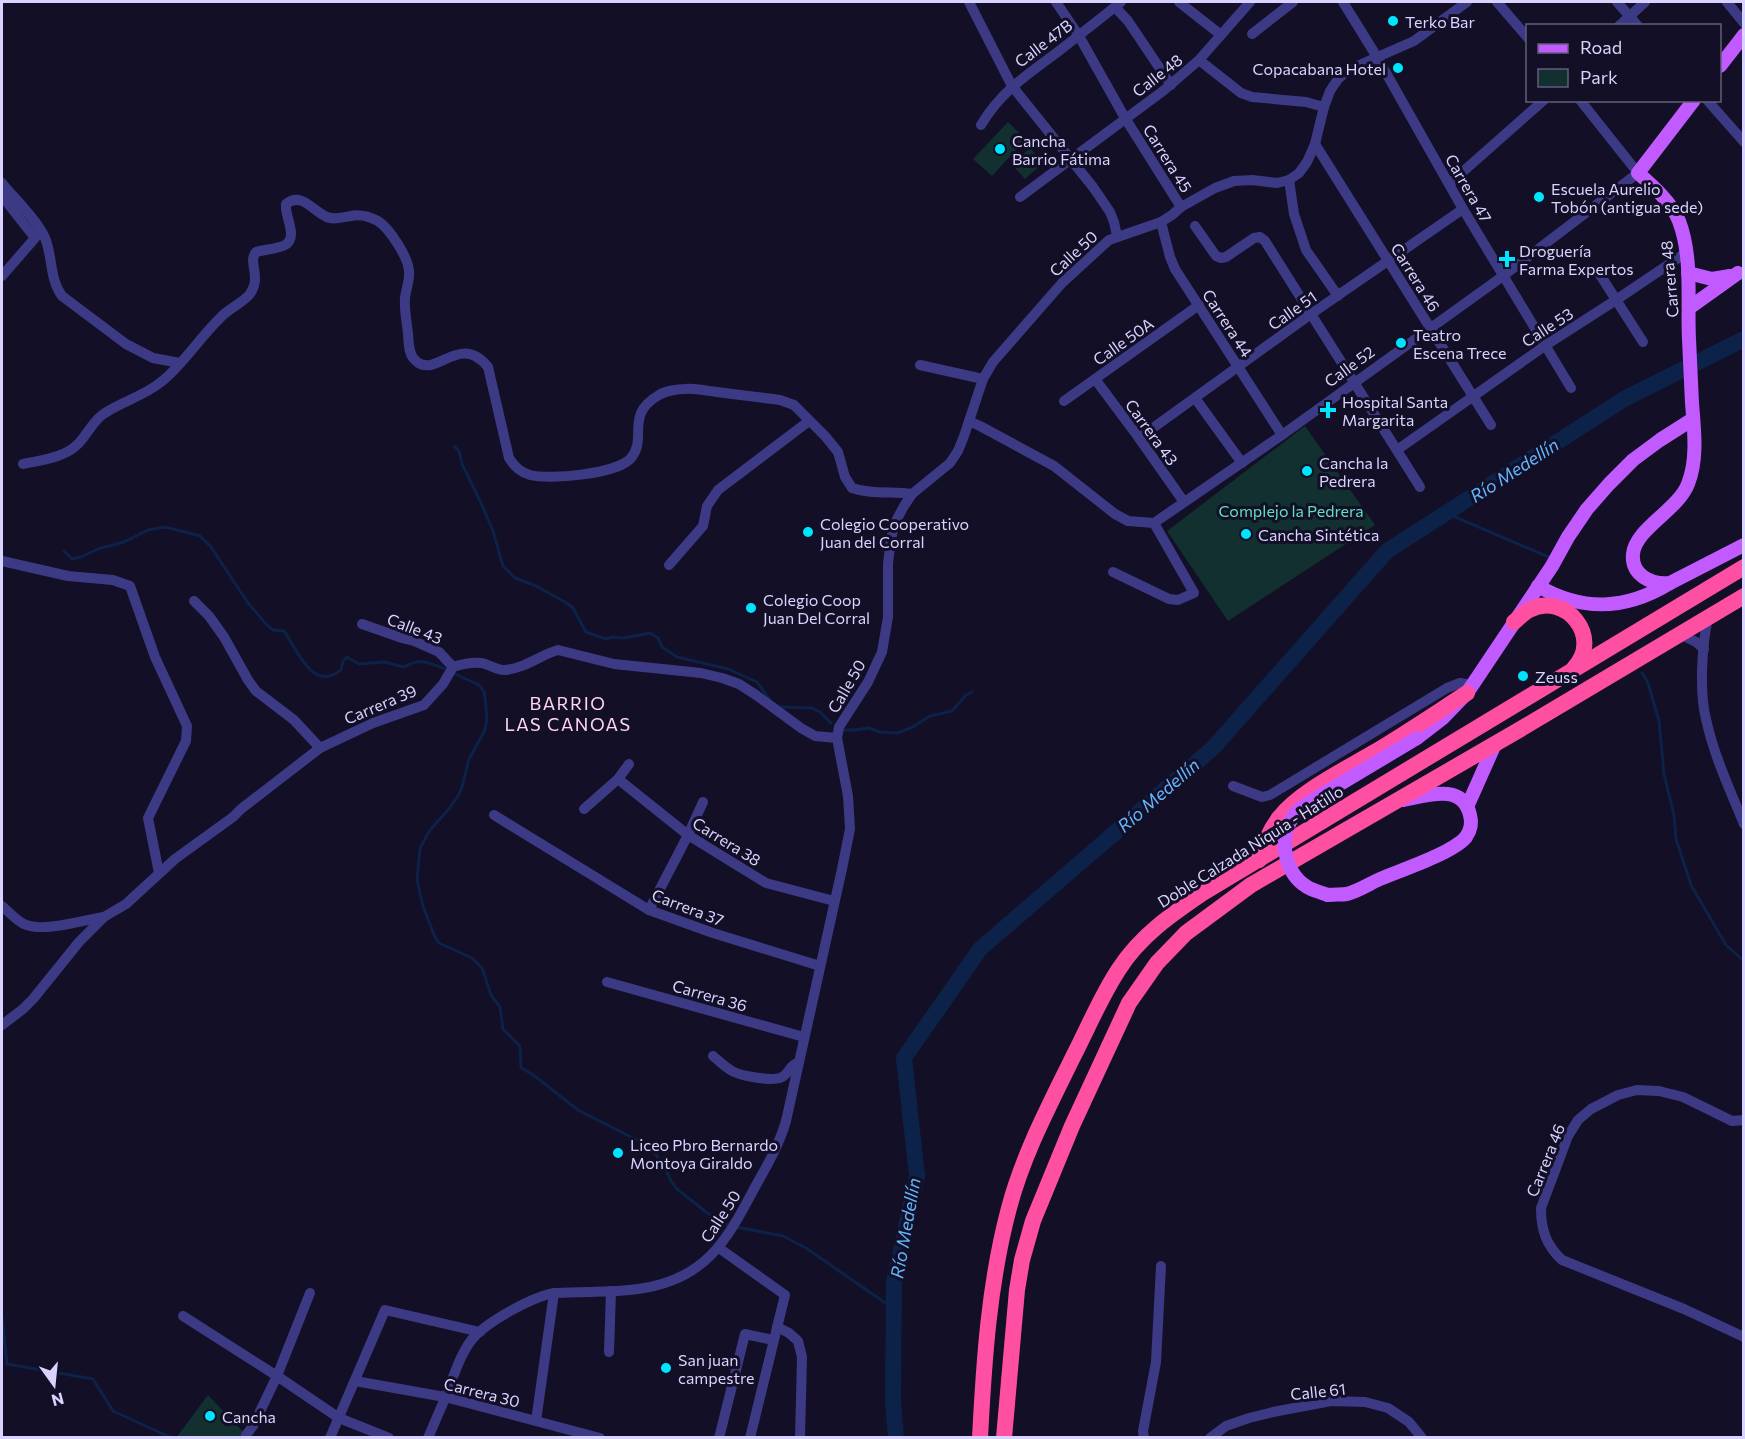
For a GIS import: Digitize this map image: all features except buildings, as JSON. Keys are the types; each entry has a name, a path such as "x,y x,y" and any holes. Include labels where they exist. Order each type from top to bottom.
{"highway":[{"name":"Doble Calzada Niquia - Hatillo","path":"980,1437 985,1345 1009,1207 1041,1123 1105,994 1120,968 1141,942 1168,917 1258,860 1743,567"},
{"name":"Doble Calzada Niquia - Hatillo","path":"1004,1437 1017,1290 1022,1260 1033,1221 1072,1126 1129,1002 1157,963 1186,933 1251,885 1495,744 1743,596"},
{"path":"1514,622 1528,610 1546,605 1569,612 1582,631 1584,643 1580,660 1568,673"},
{"path":"1258,860 1268,835 1291,805 1413,729 1470,689"}],"main road":[{"path":"1721,63 1743,35"},
{"name":"Calle 52","path":"1638,173 1692,102"},
{"name":"Carrera 48","path":"1638,173 1655,188 1679,220 1688,273 1693,470 1688,486 1678,500 1643,533 1636,542 1633,552 1633,561 1640,574 1652,582 1670,583"},
{"path":"1688,273 1712,279 1728,277 1740,270"},
{"path":"1689,308 1740,270"},
{"path":"1395,802 1443,793 1451,794 1467,807 1472,820 1467,836 1456,845 1346,894 1328,895 1309,888 1291,870 1284,842 1291,820 1300,808 1417,738 1443,718 1470,689 1587,509 1633,460 1693,419"},
{"path":"1538,586 1566,599 1584,604 1620,604 1637,600 1654,592 1743,545"},
{"path":"1467,807 1495,744"}],"street":[{"path":"969,2 1012,86 1093,187 1110,212 1117,236"},
{"name":"Carrera 45","path":"1056,2 1079,36 1125,118 1181,207"},
{"path":"1179,2 1221,35"},
{"name":"Calle 48","path":"1020,197 1171,85 1199,60 1250,2"},
{"path":"1252,34 1293,2"},
{"name":"Carrera 47","path":"1343,2 1377,57 1463,209 1571,388"},
{"path":"1338,296 1306,250 1294,214 1289,180 1303,168 1315,144 1324,107 1338,79 1348,70 1414,41 1467,2"},
{"path":"1497,2 1526,37"},
{"path":"1617,2 1636,24"},
{"path":"1620,24 1645,2"},
{"path":"1726,2 1743,23"},
{"path":"1118,4 1171,85"},
{"name":"Calle 47B","path":"981,125 990,109 1012,86 1118,4"},
{"path":"1199,60 1241,93 1252,97 1306,102 1324,107"},
{"path":"1449,184 1542,102"},
{"name":"Carrera 48","path":"1582,102 1638,173"},
{"path":"1709,102 1743,142"},
{"name":"Carrera 46","path":"1315,144 1491,424"},
{"name":"Calle 52","path":"1154,523 1282,435 1503,276 1638,173"},
{"name":"Calle 50","path":"428,1437 467,1347 474,1336 492,1322 539,1297 554,1293 638,1289 666,1283 683,1276 706,1261 719,1248 737,1222 778,1145 786,1121 850,828 848,796 837,738 839,727 868,682 882,652 888,617 888,564 891,538 896,521 912,494 950,463 958,451 983,379 993,362 1062,283 1109,240 1161,222 1181,207 1215,188 1234,181 1252,180 1277,183 1289,180"},
{"path":"2,183 49,249 52,276 62,296 126,344 153,358 180,363"},
{"path":"2,196 39,235"},
{"path":"23,464 66,453 77,445 94,422 105,413 163,381 221,317 247,297 255,283 253,256 256,252 282,247 291,240 285,204 296,198 326,218 361,215 378,222 391,234 405,256 410,273 405,298 409,350 413,359 420,365 426,366 462,353 482,359 488,367 509,459 520,471 543,476 573,475 617,468 634,455 642,408 660,394 685,388 780,400 794,405 838,452 845,477 852,488 870,493 912,494"},
{"name":"Calle 51","path":"1139,438 1311,314 1463,209"},
{"name":"Carrera 44","path":"1161,222 1170,257 1176,269 1282,435"},
{"path":"1195,226 1216,256 1221,258 1254,238 1260,237 1265,241 1420,487"},
{"path":"2,276 39,235"},
{"name":"Calle 53","path":"1397,450 1546,345 1686,252"},
{"path":"1597,270 1643,342"},
{"name":"Calle 50A","path":"1064,401 1199,305"},
{"path":"920,365 983,379"},
{"name":"Carrera 43","path":"1095,379 1184,502"},
{"path":"1195,398 1242,463"},
{"path":"669,565 703,526 707,506 718,490 808,421"},
{"path":"969,421 1054,466 1121,518 1128,521 1154,523 1194,593 1178,600 1169,599 1113,572"},
{"path":"2,561 68,576 112,580 130,586 155,657 187,726 186,741 148,818 159,873"},
{"path":"194,601 220,631 256,691 294,720 320,748"},
{"path":"1708,617 1704,649 1705,716 1713,748 1743,824"},
{"name":"Calle 43","path":"362,624 439,652 453,666"},
{"path":"1680,634 1704,649"},
{"path":"453,666 483,663 501,670 513,669 558,650 614,664 701,673 740,684 815,736 837,738"},
{"name":"Carrera 39","path":"2,1025 33,999 79,942 104,917 126,904 175,859 233,817 320,748 373,723 424,705 443,684 453,666"},
{"path":"1233,786 1262,797 1270,795 1447,688 1460,683 1470,689"},
{"path":"584,809 618,779 629,764"},
{"name":"Carrera 38","path":"618,779 688,835 766,883 834,901"},
{"path":"649,910 703,802"},
{"name":"Carrera 37","path":"494,815 649,910 713,933 820,966"},
{"path":"2,906 24,924 44,927 57,927 104,917"},
{"name":"Carrera 36","path":"607,982 804,1037"},
{"path":"713,1056 734,1072 768,1080 785,1075 792,1066 798,1063"},
{"name":"Carrera 46","path":"1743,1120 1732,1121 1683,1097 1659,1091 1637,1090 1618,1095 1591,1109 1578,1120 1568,1136 1541,1208 1541,1219 1548,1246 1562,1260 1684,1309 1743,1337"},
{"path":"719,1248 785,1295 750,1437"},
{"path":"1144,1437 1143,1431 1156,1362 1161,1266"},
{"path":"609,1352 611,1291"},
{"path":"246,1435 253,1426 277,1376 310,1293"},
{"path":"536,1421 554,1293"},
{"path":"330,1437 385,1310 480,1332"},
{"path":"183,1316 339,1418 389,1437"},
{"path":"777,1327 798,1341 802,1357 800,1437"},
{"path":"719,1437 745,1334 773,1340"},
{"name":"Carrera 30","path":"355,1381 445,1397 599,1437"},
{"name":"Calle 61","path":"1210,1437 1226,1426 1249,1418 1331,1401 1365,1402 1388,1408 1409,1422 1422,1437"}],"green space":[{"name":"Cancha Barrio Fátima","path":"1008,122 1026,139 992,176 973,159"},
{"path":"1030,148 1043,163 1025,179 1012,165"},
{"name":"Cancha Sintética","path":"1305,426 1375,525 1228,621 1167,531"},
{"name":"Cancha","path":"208,1395 248,1437 176,1438"}],"waterway":[{"name":"Río Medellín","path":"896,1438 893,1402 894,1282 917,1176 904,1058 980,949 1213,748 1387,551 1624,399 1744,339"},
{"name":"BARRIO LAS CANOAS","path":"454,446 459,451 462,464 493,531 503,566 515,578 536,586 573,608 586,632 606,639 650,633 658,638 662,647 677,657 728,669 757,682 770,700"},
{"path":"1446,513 1551,558"},
{"path":"64,551 72,559 81,557 98,549 124,542 148,530 165,527 200,536 211,547 248,603 273,630 284,631 306,666 314,673 331,676 341,670 343,661 347,657 359,664 384,662 404,667 420,662 445,669"},
{"path":"453,673 479,685 484,692 487,719 485,730 469,759 458,796 430,830 420,848 417,880 423,906 435,937 439,943 472,958 482,968 491,995 500,1007 503,1029 520,1046 521,1068 578,1110 649,1145 677,1189 706,1212 730,1225"},
{"path":"1642,673 1648,683 1659,721 1664,774 1674,815 1676,839 1691,885 1726,945 1744,961"},
{"name":"BARRIO LAS CANOAS","path":"844,730 868,728 880,732 897,733 911,728 930,716 952,711 966,695 972,692"},
{"name":"BARRIO LAS CANOAS","path":"780,707 812,708 820,712 831,723"},
{"path":"736,1227 783,1236 806,1248 894,1309"},
{"path":"2,1317 7,1364 93,1379 113,1411 172,1438"}],"place":[{"name":"Terko Bar","path":"1393,21"},
{"name":"Copacabana Hotel","path":"1398,68"},
{"name":"Cancha Barrio Fátima","path":"1000,149"},
{"name":"Escuela Aurelio Tobón (antigua sede)","path":"1539,197"},
{"name":"Droguería Farma Expertos","path":"1507,259"},
{"name":"Teatro Escena Trece","path":"1401,343"},
{"name":"Hospital Santa Margarita","path":"1328,410"},
{"name":"Cancha la Pedrera","path":"1307,471"},
{"name":"Colegio Cooperativo Juan del Corral","path":"808,532"},
{"name":"Cancha Sintética","path":"1246,534"},
{"name":"Colegio Coop Juan Del Corral","path":"751,608"},
{"name":"Zeuss","path":"1523,676"},
{"name":"Liceo Pbro Bernardo Montoya Giraldo","path":"618,1153"},
{"name":"San juan campestre","path":"666,1368"},
{"name":"Cancha","path":"210,1416"}],"district":[{"name":"BARRIO LAS CANOAS","path":"568,713"}],"park label":[{"name":"Complejo la Pedrera","path":"1291,510"}]}
